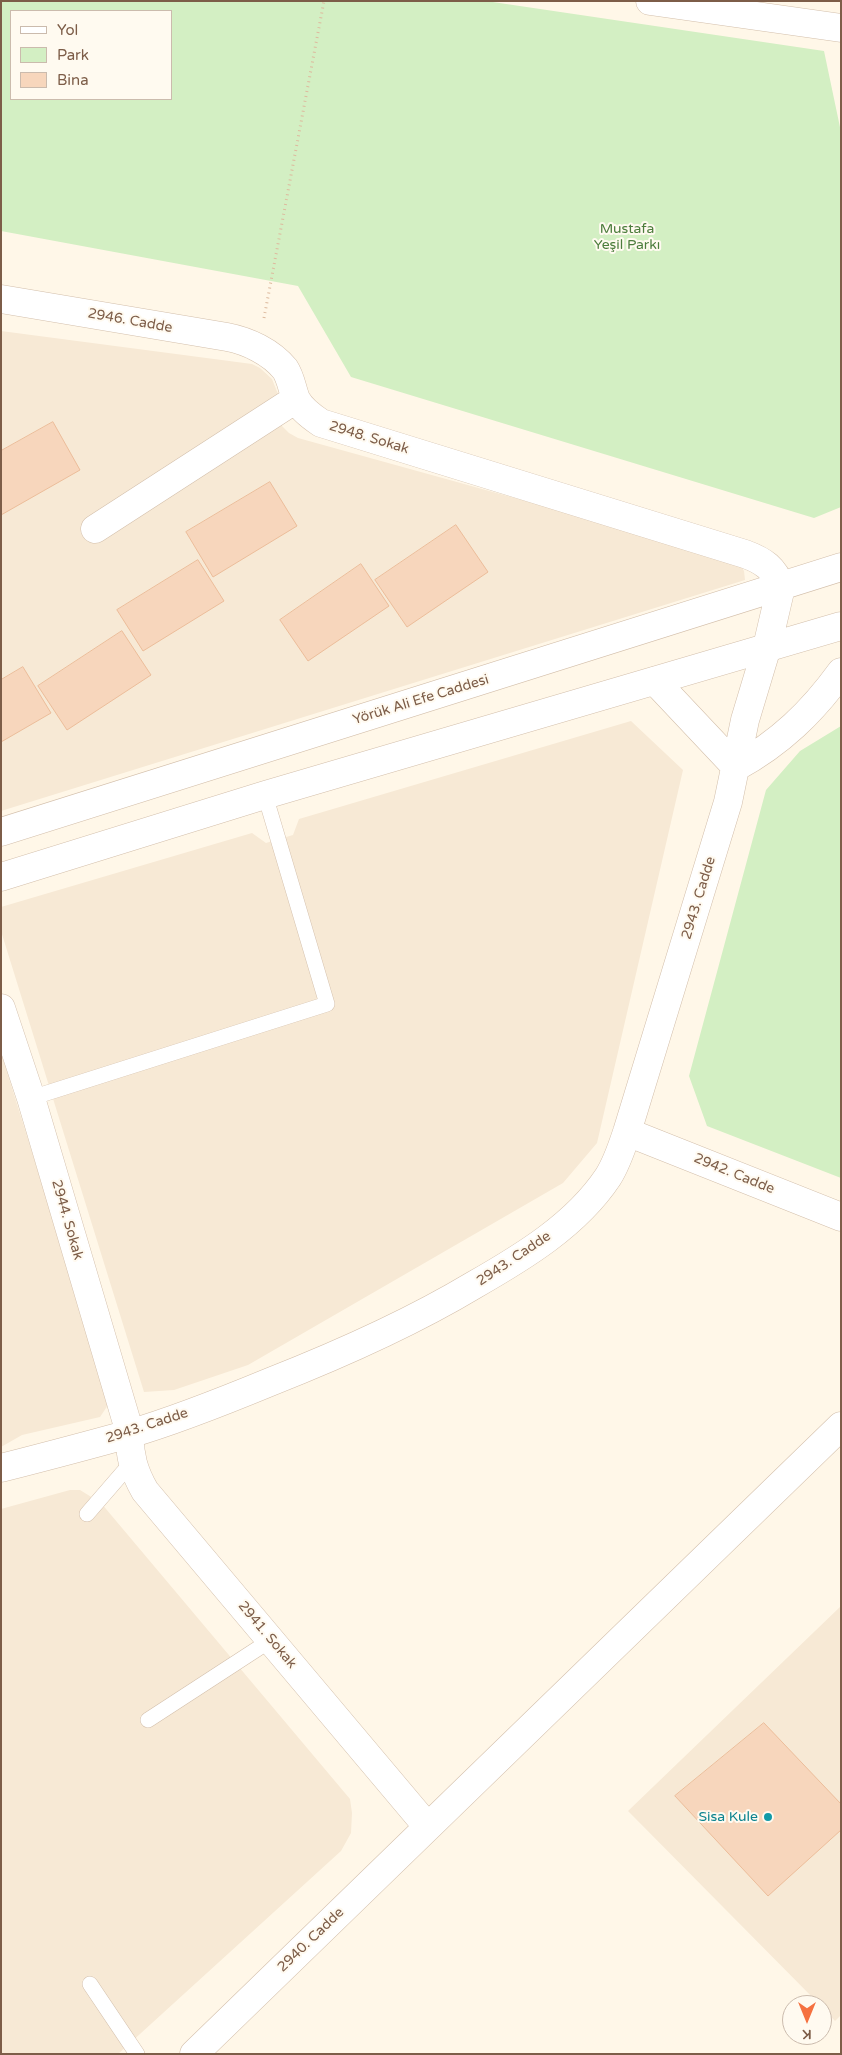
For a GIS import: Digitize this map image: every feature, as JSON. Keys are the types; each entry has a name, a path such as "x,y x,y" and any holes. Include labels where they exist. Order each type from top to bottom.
{"street":[{"path":"650,1 841,28"},
{"name":"2946. Cadde","path":"1,299 227,337 249,343 258,348"},
{"name":"2948. Sokak","path":"258,348 284,369 296,399 304,409 321,423 753,557 768,565 777,577 781,587"},
{"path":"95,529 296,399"},
{"name":"Yörük Ali Efe Caddesi","path":"1,832 841,567"},
{"name":"2943. Cadde","path":"1,1468 130,1433 240,1394 386,1333 435,1309 512,1264 545,1240 592,1196 608,1176 628,1132 728,802 744,720 767,647 781,587"},
{"path":"1,876 265,795 841,626"},
{"path":"655,681 736,767 764,750 785,734 816,703 841,672"},
{"name":"2944. Sokak","path":"1,1008 31,1098 130,1433"},
{"name":"2942. Cadde","path":"628,1132 841,1217"},
{"name":"2940. Cadde","path":"194,2054 841,1426"},
{"name":"2941. Sokak","path":"130,1433 132,1462 145,1491 427,1826"}],"lane":[{"path":"31,1098 327,1004 265,795"},
{"path":"87,1514 132,1462"},
{"path":"148,1720 271,1640"},
{"path":"90,1984 137,2054"}],"path":[{"path":"258,348 324,1"}],"shaded area":[{"path":"1,331 252,364 260,368 272,379 278,394 275,404 278,417 282,426 298,438 706,551 740,564 744,571 745,580 1,811"},
{"path":"631,721 683,770 597,1143 563,1183 248,1365 174,1390 144,1392 1,931 1,907 252,833 266,843 293,835 299,819"},
{"path":"1,1053 110,1402 100,1417 22,1435 1,1447"},
{"path":"70,1490 80,1490 101,1503 350,1799 352,1813 351,1833 341,1851 118,2054 1,2054 1,1509"},
{"name":"Sisa Kule","path":"841,1606 841,2015 835,2021 832,2018 832,1995 810,1995 628,1811"}],"green space":[{"name":"Mustafa Yeşil Parkı","path":"1,1 486,1 824,51 841,132 841,507 814,518 351,377 298,286 1,231"},
{"path":"841,726 841,1178 707,1126 689,1076 766,790 800,751"}],"building":[{"path":"53,422 80,470 1,515 1,451"},
{"path":"270,482 297,526 213,577 186,532"},
{"path":"456,525 488,572 407,627 375,580"},
{"path":"198,560 224,601 143,651 117,610"},
{"path":"361,564 389,606 308,661 280,620"},
{"path":"122,631 151,675 67,730 38,686"},
{"path":"23,667 51,713 1,742 1,680"},
{"name":"Sisa Kule","path":"764,1723 841,1804 841,1830 768,1896 675,1796"}],"place":[{"name":"Sisa Kule","path":"768,1817"}]}
